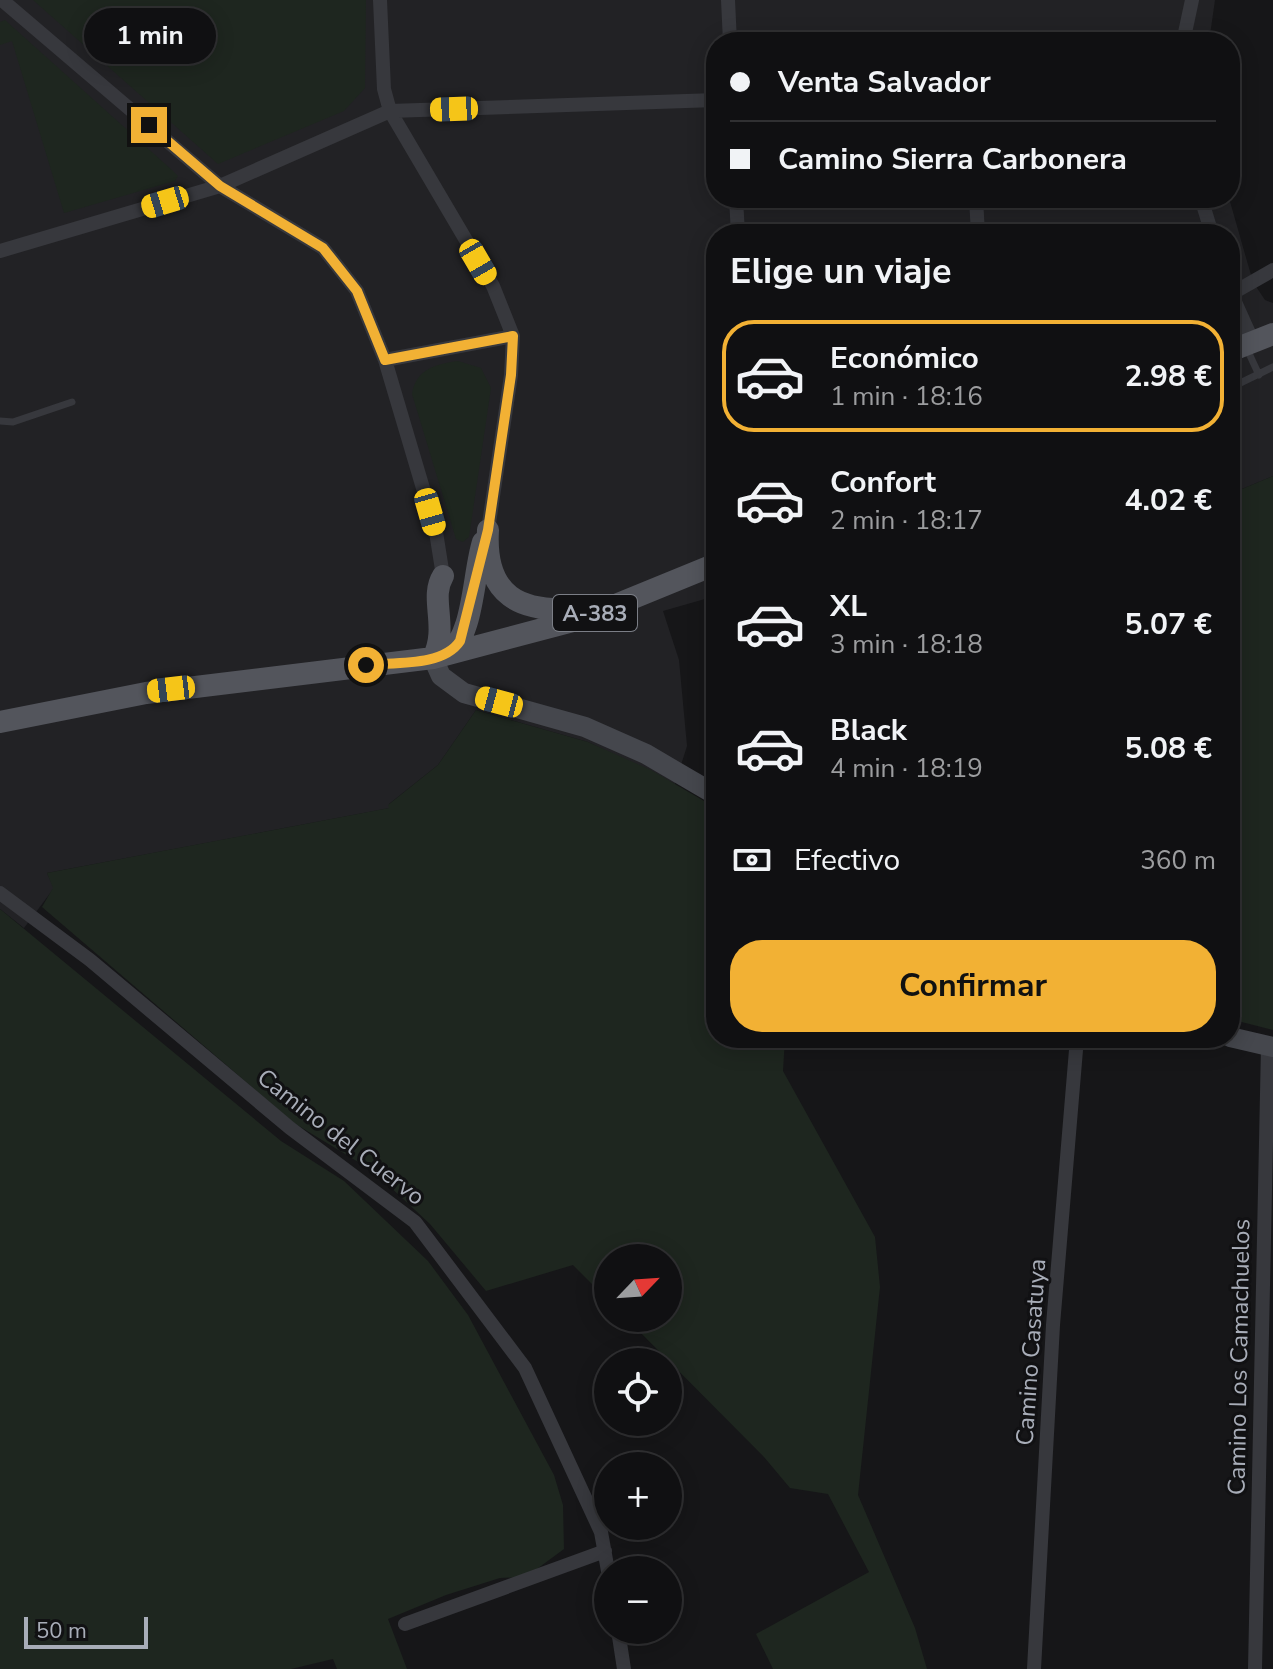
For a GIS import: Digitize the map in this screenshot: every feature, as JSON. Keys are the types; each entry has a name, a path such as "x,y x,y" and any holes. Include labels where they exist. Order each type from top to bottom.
{"main road":[{"path":"488,530 452,651 441,676 464,693 585,727 646,754 706,789"},
{"path":"488,530 487,551 493,572 508,596 525,606 554,610 585,607 643,594"},
{"name":"A-383","path":"0,722 146,693 452,651 584,618 706,568"},
{"path":"442,570 455,587 467,585 475,578"},
{"path":"442,570 438,587 441,637 452,651"},
{"path":"1240,1039 1271,1046"}],"street":[{"path":"380,0 384,89 390,111 493,286 513,336 511,375 488,530"},
{"path":"728,0 730,32"},
{"path":"1185,32 1192,0"},
{"path":"2,3 220,186 323,248 357,291 385,360 429,505 442,570"},
{"path":"0,251 220,186 390,111 706,100"},
{"path":"1240,288 1273,270"},
{"path":"1240,318 1250,343"},
{"path":"385,360 513,336"},
{"name":"Camino del Cuervo","path":"0,893 90,960 290,1128 415,1222 525,1368 601,1532 606,1556"},
{"name":"Camino Los Camachuelos","path":"1255,1669 1271,1046"},
{"name":"Camino Casatuya","path":"1034,1669 1053,1325 1076,1048"},
{"path":"405,1624 605,1551"},
{"path":"620,1644 624,1669"}],"lane":[{"path":"1250,343 1259,375"},
{"path":"1240,384 1273,367"},
{"path":"0,421 13,422 72,402"}],"shaded area":[{"path":"0,0 1215,0 1210,32 706,32 706,208 1232,208 1236,224 706,224 706,599 663,611 679,660 687,746 675,784 588,742 476,710 438,765 389,804 390,808 47,873 54,888 24,928 0,909"},
{"path":"33,0 366,0 365,88 344,111 218,164"},
{"path":"5,20 173,171 178,176 175,181 64,213 12,41 0,45 0,22"},
{"path":"1240,236 1253,282 1265,300 1273,303 1273,476 1240,490"},
{"path":"458,361 481,368 491,388 469,537 463,542 456,539 412,394 418,379 428,369"},
{"path":"1273,476 1273,1030 1240,1022 1240,490"},
{"path":"476,710 588,742 651,770 706,802 706,1048 784,1048 783,1071 875,1237 880,1287 858,1495 915,1628 927,1669 773,1669 756,1634 869,1572 828,1494 790,1488 764,1457 682,1374 682,1348 656,1348 640,1332 682,1332 682,1244 594,1244 594,1286 573,1265 486,1291 430,1224 373,1171 294,1123 42,907 53,888 47,873 389,808 388,805 438,765"},
{"path":"0,909 281,1141 344,1181 428,1261 468,1315 554,1475 563,1505 564,1549 526,1577 500,1578 446,1595 388,1619 407,1669 337,1669 333,1659 291,1669 0,1669"}],"route":[{"path":"149,125 220,186 323,248 357,291 385,360 513,336 511,375 488,530 479,554 465,629 459,644 451,652 433,658 366,665"}]}
